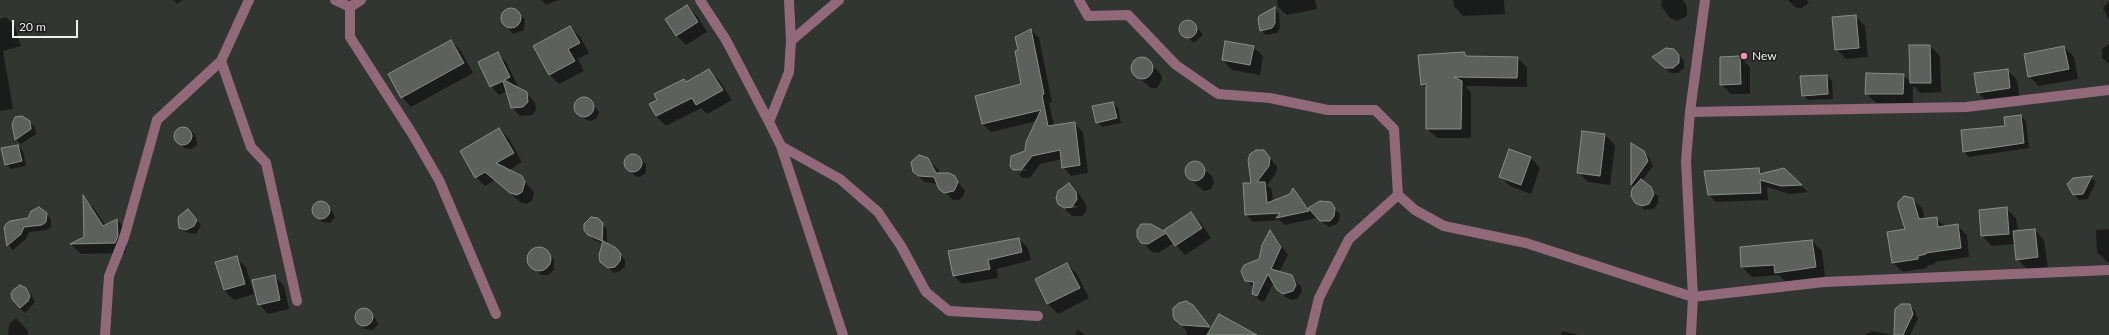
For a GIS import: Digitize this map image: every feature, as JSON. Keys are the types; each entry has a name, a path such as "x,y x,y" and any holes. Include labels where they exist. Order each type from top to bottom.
{"street":[{"path":"105,335 109,276 124,238 157,120 221,62 249,0"},
{"path":"335,0 350,7"},
{"path":"350,7 361,0"},
{"path":"700,0 726,40 781,146 843,335"},
{"path":"769,122 789,72 792,41 790,0"},
{"path":"792,41 839,0"},
{"path":"1079,0 1088,16 1128,15 1176,65 1218,94 1270,98 1328,110 1375,110 1394,129 1398,195 1415,210 1444,226 1526,243 1693,297 1824,282 2109,270"},
{"path":"1691,335 1693,297 1686,161 1690,112 1705,0"},
{"path":"350,7 350,37 413,135 439,180 496,314"},
{"path":"221,62 251,148 266,163 298,301"},
{"path":"1690,112 1966,108 2109,90"},
{"path":"781,146 840,179 878,212 901,246 926,292 949,311 1038,316"},
{"path":"1310,335 1319,298 1349,239 1398,195"}],"building":[{"path":"687,5 698,22 676,36 665,19"},
{"path":"1275,7 1275,23 1272,28 1260,31 1259,16"},
{"path":"511,8 518,11 521,18 518,25 511,28 504,25 501,18 504,11"},
{"path":"1856,15 1859,48 1835,50 1832,17"},
{"path":"1184,20 1192,20 1197,25 1195,36 1192,38 1184,38 1179,33 1179,25"},
{"path":"570,26 580,43 568,49 575,61 549,75 533,46"},
{"path":"1031,29 1044,94 1042,95 1048,126 1075,122 1080,165 1062,168 1060,150 1032,156 1021,170 1013,170 1010,166 1011,156 1025,151 1026,142 1041,110 982,124 975,96 1021,84 1015,51 1018,50 1015,37"},
{"path":"451,40 464,63 401,98 388,74"},
{"path":"1225,41 1254,46 1250,65 1222,60"},
{"path":"1909,45 1930,45 1931,83 1910,83"},
{"path":"2064,46 2069,69 2028,77 2024,54"},
{"path":"1666,48 1674,49 1679,55 1679,63 1673,68 1665,68 1652,57"},
{"path":"498,52 510,77 504,80 527,92 528,102 523,107 511,108 503,81 490,87 478,62"},
{"path":"1464,52 1466,56 1518,57 1517,78 1454,77 1462,81 1461,129 1426,129 1426,84 1421,85 1418,55"},
{"path":"1740,56 1741,84 1720,85 1720,57"},
{"path":"1142,57 1146,58 1152,64 1152,72 1146,78 1142,79 1138,78 1132,72 1131,68 1132,64 1138,58"},
{"path":"709,69 723,90 696,105 692,98 656,116 649,104 657,100 654,94 684,79 686,82"},
{"path":"2008,69 2010,88 1977,93 1974,73"},
{"path":"1866,73 1904,74 1903,94 1865,94"},
{"path":"1827,75 1828,94 1802,96 1800,76"},
{"path":"584,97 591,100 594,107 591,114 584,117 577,114 574,107 577,100"},
{"path":"1113,102 1117,118 1096,123 1092,106"},
{"path":"2021,115 2024,143 1963,152 1961,130 2005,126 2004,117"},
{"path":"22,116 30,121 31,129 15,140 12,124 15,117"},
{"path":"183,127 189,130 192,136 189,142 183,145 177,142 174,136 177,130"},
{"path":"499,128 514,153 496,163 522,176 525,182 522,192 517,195 510,193 485,172 475,178 460,151"},
{"path":"1582,131 1605,134 1600,176 1577,173"},
{"path":"1631,143 1644,151 1648,161 1631,185"},
{"path":"18,145 22,161 5,165 1,148"},
{"path":"1509,149 1531,157 1521,185 1499,177"},
{"path":"1256,150 1264,150 1270,158 1269,166 1257,182 1265,182 1267,203 1290,194 1293,188 1309,211 1276,218 1280,213 1245,215 1243,183 1251,183 1248,160 1250,154"},
{"path":"629,154 637,154 642,159 640,170 637,172 629,172 624,167 624,159"},
{"path":"919,155 928,158 936,173 949,173 955,176 958,182 954,191 944,193 939,189 934,177 919,176 913,172 911,162"},
{"path":"1195,161 1202,164 1205,171 1202,178 1195,181 1188,178 1185,171 1188,164"},
{"path":"1759,168 1760,174 1784,168 1802,185 1781,186 1760,180 1761,193 1708,195 1704,171"},
{"path":"2092,176 2083,194 2073,195 2067,184 2073,178"},
{"path":"1641,179 1651,187 1654,194 1649,204 1642,206 1635,203 1631,196 1632,189"},
{"path":"1069,183 1076,192 1077,199 1072,207 1064,208 1058,204 1056,198 1058,191"},
{"path":"83,195 103,226 117,219 118,236 115,243 70,244 84,237"},
{"path":"1904,196 1913,198 1919,219 1937,217 1938,227 1958,224 1961,248 1926,253 1918,256 1918,259 1892,263 1887,232 1905,229 1898,207 1898,202"},
{"path":"321,201 327,204 330,210 327,216 321,219 315,216 312,210 315,204"},
{"path":"1320,201 1331,202 1335,208 1334,216 1330,221 1320,221 1308,208"},
{"path":"39,207 47,213 46,222 42,225 24,227 21,234 7,246 4,228 6,224 10,221 28,218 31,211"},
{"path":"2007,207 2009,234 1981,236 1979,210"},
{"path":"188,209 197,220 194,226 186,230 179,228 178,220 179,216"},
{"path":"1191,212 1202,228 1175,246 1166,233 1148,244 1141,243 1137,237 1137,230 1141,224 1151,224 1165,232 1164,230"},
{"path":"591,217 598,218 603,223 602,241 588,235 584,230 584,224"},
{"path":"2035,229 2038,257 2016,260 2013,231"},
{"path":"1270,230 1281,247 1271,269 1292,275 1296,285 1293,291 1283,294 1277,290 1268,274 1257,296 1252,294 1254,282 1245,281 1241,271 1244,265 1259,259 1262,245"},
{"path":"1019,238 1022,252 988,260 990,269 953,276 948,251"},
{"path":"1812,240 1816,267 1775,273 1774,265 1741,267 1740,247"},
{"path":"603,241 616,248 621,254 620,261 615,267 608,268 600,262 599,255"},
{"path":"539,247 544,248 550,254 550,264 544,270 539,271 534,270 528,264 527,259 528,254 534,248"},
{"path":"237,256 245,284 224,290 215,262"},
{"path":"1067,263 1080,288 1047,304 1035,279"},
{"path":"275,275 280,300 258,305 252,280"},
{"path":"20,285 26,288 30,296 28,301 20,308 12,299 11,294 13,290"},
{"path":"1186,301 1193,305 1210,327 1181,325 1175,320 1173,316 1173,308 1179,303"},
{"path":"1901,304 1910,304 1913,314 1903,335 1894,335 1895,309"},
{"path":"364,308 370,311 373,317 370,323 364,326 358,323 355,317 358,311"},
{"path":"1219,314 1257,335 1207,335"}],"place":[{"name":"New","path":"1744,56"}]}
